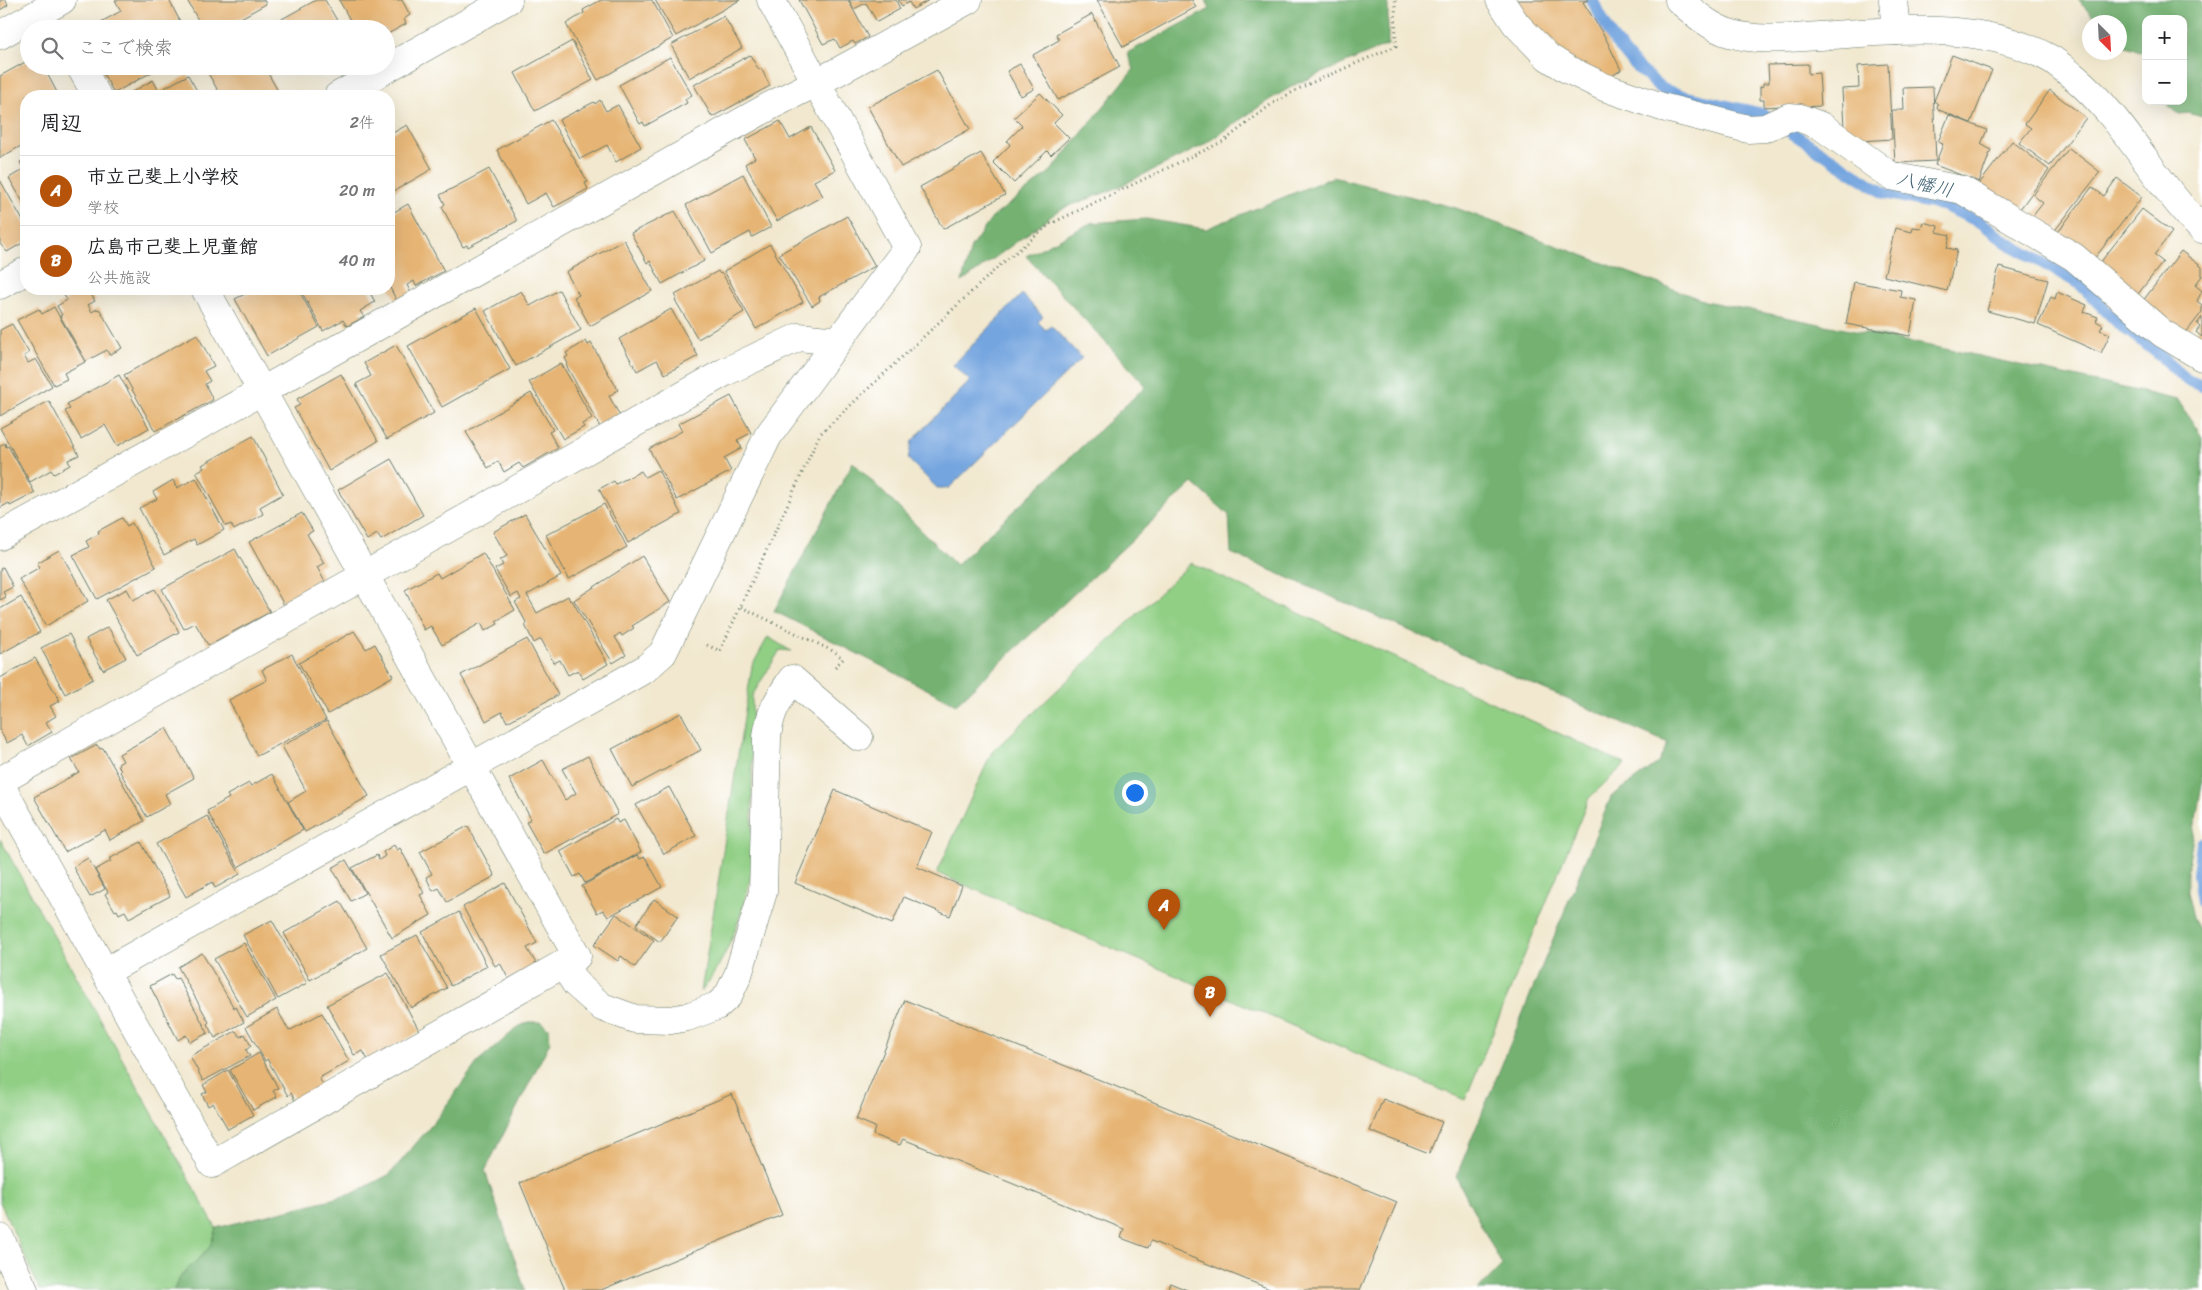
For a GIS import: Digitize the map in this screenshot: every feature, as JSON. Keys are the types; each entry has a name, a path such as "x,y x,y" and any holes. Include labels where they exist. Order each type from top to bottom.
{"street":[{"path":"395,64 508,0"},
{"path":"105,972 645,669 663,653 768,436 907,248 770,0"},
{"path":"0,536 770,106 968,0"},
{"path":"1500,0 1509,15 1537,48 1567,69 1604,87 1662,107 1748,129 1770,125 1789,117 1800,118 1821,126 1891,176 1962,190 2074,257 2162,333 2202,357"},
{"path":"1679,0 1705,21 1727,32 1763,40 1896,31 1971,32 2015,42 2051,59 2080,83 2110,112 2184,211 2202,229"},
{"path":"1893,0 1896,31"},
{"path":"31,20 53,9"},
{"path":"0,35 20,25"},
{"path":"85,75 94,90"},
{"path":"349,90 375,75"},
{"path":"0,285 20,274"},
{"path":"208,295 366,576 576,956 212,1164 0,782 366,576 725,372 799,337 837,341"},
{"path":"564,964 576,984 602,1007 635,1019 671,1020 687,1017 717,1006 728,996 738,975 763,892 767,736 769,720 774,705 792,679 859,737"},
{"path":"2,1247 24,1290"}],"path":[{"path":"674,630 720,651 820,434 999,266 1050,224 1224,141 1274,104 1302,87 1396,46 1396,0"},
{"path":"740,607 835,652"}],"green space":[{"path":"1206,0 1388,0 1388,45 1298,83 1269,100 1202,146 1112,190 1061,209 962,282 971,247 992,218 1051,171 1134,69 1127,53 1210,9"},
{"path":"2078,0 2200,0 2202,2 2202,117 2189,113 2179,114 2169,105 2187,105 2187,15 2142,15 2142,52 2127,46 2127,15 2092,15"},
{"path":"1333,177 1456,208 1705,301 1970,354 2178,400 2202,437 2202,783 2187,873 2187,892 2193,918 2202,937 2202,1290 1478,1290 1502,1265 1456,1177 1611,797 1658,763 1668,743 1231,553 1229,515 1193,483 956,704 774,611 853,462 956,565 1146,386 1026,256 1091,223 1146,219 1206,229"},
{"path":"1191,563 1625,764 1589,798 1465,1100 937,873 992,752"},
{"path":"768,637 791,651 780,650 752,696 752,871 744,904 727,950 711,979 701,992 752,666"},
{"path":"0,839 216,1228 209,1248 184,1273 174,1290 40,1290 0,1202"},
{"path":"529,1022 541,1022 549,1029 550,1042 485,1171 525,1290 174,1290 184,1273 209,1248 216,1228 352,1194 390,1174 435,1121 477,1063 518,1027"}],"water":[{"path":"1022,294 1043,317 1038,322 1046,330 1051,326 1082,358 949,488 937,488 908,459 912,441 970,381 953,365"}],"building":[{"path":"0,0 6,0 8,5 0,10"},
{"path":"115,0 169,0 179,20 104,20 121,11"},
{"path":"187,0 264,0 266,4 237,20 198,20"},
{"path":"316,0 325,0 337,20 280,20"},
{"path":"339,0 402,0 410,15 404,19 406,24 395,30 395,20 350,20"},
{"path":"601,0 652,0 673,38 598,80 566,24 584,13 583,10"},
{"path":"655,0 740,0 676,36"},
{"path":"799,0 848,0 868,37 855,44 853,41 840,48 835,39 823,44"},
{"path":"849,0 896,0 900,9 877,22 866,3 854,9"},
{"path":"898,0 929,0 913,9 909,2 902,6"},
{"path":"1097,0 1192,0 1196,7 1123,47"},
{"path":"1508,0 1588,0 1583,2 1605,37 1621,70 1604,81 1566,62"},
{"path":"1092,14 1120,67 1058,100 1033,55 1059,40 1056,34"},
{"path":"724,16 742,48 689,78 671,45"},
{"path":"572,41 593,80 535,111 515,73"},
{"path":"750,55 759,70 761,68 770,86 712,117 694,85"},
{"path":"1952,55 1992,70 1971,123 1939,110 1938,104 1934,101"},
{"path":"670,57 692,95 685,99 687,103 645,126 643,122 640,124 619,85"},
{"path":"1020,64 1034,89 1021,96 1007,71"},
{"path":"1808,64 1808,74 1819,73 1821,106 1764,107 1764,100 1760,100 1760,87 1763,86 1763,83 1769,83 1768,65"},
{"path":"1888,64 1892,139 1861,141 1844,129 1842,89 1859,88 1858,66"},
{"path":"20,65 20,75 48,75 56,90 20,90 20,146 0,158 0,76"},
{"path":"937,70 970,129 901,167 868,107"},
{"path":"104,75 147,75 119,90 112,90"},
{"path":"188,75 197,90 161,90"},
{"path":"209,75 269,75 277,90 218,90"},
{"path":"153,80 158,90 136,90"},
{"path":"1933,87 1936,161 1895,163 1892,110 1904,110 1903,88"},
{"path":"2050,90 2086,118 2050,166 2019,143 2031,128 2025,124"},
{"path":"1040,93 1062,115 1054,123 1069,138 1051,155 1047,151 1014,183 993,162 1010,145 1007,141 1022,126 1014,118"},
{"path":"600,100 606,111 618,105 641,147 616,162 607,145 580,159 559,120"},
{"path":"1949,115 1987,130 1981,144 1991,150 1979,182 1935,165 1943,144 1938,142"},
{"path":"551,120 588,182 585,183 588,189 554,207 546,193 526,204 497,150"},
{"path":"780,121 790,139 811,127 835,170 814,181 823,196 777,221 745,164 755,158 745,140"},
{"path":"407,125 432,169 395,191 395,132"},
{"path":"2012,141 2049,170 2017,213 1979,184"},
{"path":"2069,148 2100,172 2053,233 2032,217 2043,203 2033,195"},
{"path":"981,153 1005,195 943,229 920,187"},
{"path":"489,169 517,221 468,247 467,245 463,247 442,207 445,204 440,195"},
{"path":"20,171 20,197 9,178"},
{"path":"743,174 771,227 752,237 750,232 712,253 686,205"},
{"path":"2117,178 2142,197 2094,259 2058,232 2092,187 2104,196"},
{"path":"0,180 20,215 20,244 7,252 0,244"},
{"path":"408,204 444,271 416,286 414,281 407,285 411,293 397,301 394,295 395,212"},
{"path":"2142,209 2172,232 2154,255 2163,262 2138,294 2099,264"},
{"path":"675,211 704,261 662,284 650,261 647,263 631,233"},
{"path":"847,216 875,266 819,297 820,301 812,306 779,254"},
{"path":"1923,222 1938,226 1937,232 1950,235 1947,248 1957,250 1947,291 1884,276 1895,228 1912,232 1913,227 1921,228"},
{"path":"624,240 652,291 590,326 574,297 579,295 566,272"},
{"path":"770,244 803,302 756,329 724,271"},
{"path":"2181,251 2202,267 2202,276 2195,285 2202,291 2197,301 2202,305 2202,312 2185,334 2142,302"},
{"path":"1999,267 2048,280 2035,324 1987,311"},
{"path":"718,271 720,274 722,273 744,312 698,339 675,300 677,298 675,295"},
{"path":"1854,282 1901,290 1900,297 1916,300 1910,336 1846,324"},
{"path":"559,290 581,330 516,366 485,311 521,291 530,306"},
{"path":"2057,292 2087,305 2084,312 2098,317 2096,321 2103,325 2100,330 2110,334 2101,353 2038,325 2051,297 2055,299"},
{"path":"64,295 92,295 95,301 88,305 92,312 97,309 100,310 122,348 109,355 107,350 86,361 60,316 62,315 57,306 67,300"},
{"path":"243,295 301,295 319,327 267,356 235,299"},
{"path":"303,295 371,295 375,302 360,311 364,317 347,326 343,320 323,331"},
{"path":"54,307 85,362 64,373 67,379 54,385 17,320 39,309 42,314"},
{"path":"476,308 510,369 442,407 408,346"},
{"path":"671,309 698,356 665,374 657,360 637,371 619,339"},
{"path":"2202,317 2202,337 2196,332 2200,327 2197,324"},
{"path":"12,324 29,353 24,356 28,363 36,359 52,386 0,416 0,330"},
{"path":"197,334 214,366 204,371 210,381 205,384 213,400 155,431 124,375"},
{"path":"586,341 588,345 591,343 618,390 609,396 620,416 600,427 566,365 568,364 565,358 568,356 566,353"},
{"path":"396,345 434,413 387,439 356,384 371,376 364,363"},
{"path":"561,363 592,418 582,424 584,427 563,439 529,382"},
{"path":"341,374 378,441 329,471 294,408 300,405 297,399"},
{"path":"119,375 149,428 117,446 105,425 81,439 65,411 70,409 67,404"},
{"path":"531,393 553,430 549,432 558,448 523,468 519,463 504,472 498,461 488,468 466,432"},
{"path":"731,396 751,433 737,440 742,448 724,458 731,471 677,500 649,449 682,431 678,424"},
{"path":"49,401 79,455 68,460 70,465 54,474 51,470 30,482 0,428"},
{"path":"253,436 283,494 260,507 263,514 234,530 231,524 226,526 196,472 204,468 202,465"},
{"path":"5,443 35,493 10,506 9,503 0,508 0,446"},
{"path":"391,459 423,515 381,540 377,534 367,540 338,490"},
{"path":"658,470 681,514 628,543 599,489 614,481 616,484 641,471 645,477"},
{"path":"196,478 224,530 197,545 194,539 164,555 139,508 157,499 153,492 173,480 177,488"},
{"path":"604,504 627,547 569,579 546,535"},
{"path":"302,513 313,531 307,534 324,563 317,567 325,582 284,605 249,542"},
{"path":"525,514 561,576 527,595 537,613 568,596 608,664 583,679 578,670 568,675 560,660 554,663 541,639 534,643 525,625 527,624 515,602 521,599 518,593 511,597 495,569 503,565 500,560 507,556 493,532"},
{"path":"122,518 127,526 132,523 156,567 97,599 73,555 89,547 86,541 99,534 98,531"},
{"path":"235,549 270,612 208,645 195,623 184,629 162,589"},
{"path":"59,550 88,601 46,626 19,579 40,567 37,563"},
{"path":"483,553 515,610 496,621 498,624 485,631 481,623 442,645 431,626 424,630 405,590 437,573 440,578"},
{"path":"642,556 670,602 632,626 634,628 622,636 620,633 615,637 626,655 613,663 574,600"},
{"path":"3,567 13,587 3,592 6,597 0,600 0,569"},
{"path":"127,589 133,600 155,589 179,632 137,655 106,600"},
{"path":"21,597 40,632 0,654 0,609"},
{"path":"108,627 126,658 103,670 86,639"},
{"path":"354,631 366,649 375,644 393,676 328,714 299,663"},
{"path":"69,634 93,679 65,694 41,648"},
{"path":"527,639 558,695 507,722 502,712 486,721 461,675"},
{"path":"292,654 326,720 257,756 229,700 267,680 262,670"},
{"path":"35,658 60,701 50,706 56,716 46,722 52,732 28,746 22,735 7,743 0,731 0,678"},
{"path":"681,713 701,750 632,787 612,749"},
{"path":"327,721 369,796 305,832 288,802 306,791 282,746"},
{"path":"166,728 194,778 165,794 170,804 147,817 120,772 118,764 123,761 119,754"},
{"path":"97,745 100,749 103,748 144,821 110,840 105,830 65,852 34,797 79,772 71,759"},
{"path":"588,756 618,814 544,854 526,822 531,819 509,779 543,760 565,800 576,793 562,769"},
{"path":"272,774 303,830 238,867 207,811 229,798 227,795 249,783 251,786"},
{"path":"669,787 696,836 664,854 636,805"},
{"path":"835,790 932,832 917,867 962,886 950,916 904,897 892,924 795,883"},
{"path":"207,816 240,874 215,888 212,882 186,897 156,844"},
{"path":"616,819 618,823 624,820 641,852 585,883 580,874 574,877 560,851"},
{"path":"468,826 495,876 447,902 439,888 433,891 426,877 432,874 420,852"},
{"path":"141,842 170,896 129,918 125,911 119,914 117,910 115,911 105,894 108,892 95,870 111,861 109,859"},
{"path":"394,845 397,850 400,848 424,893 420,895 431,915 392,938 352,868 377,855 379,860 385,856 383,852"},
{"path":"637,855 640,859 645,857 662,887 608,917 603,910 597,913 582,886"},
{"path":"88,858 105,889 90,897 73,867"},
{"path":"346,860 365,893 351,901 332,868"},
{"path":"505,883 537,943 527,948 537,965 509,980 500,963 495,966 463,907"},
{"path":"654,899 678,916 660,942 636,925"},
{"path":"340,901 367,948 310,980 284,933"},
{"path":"459,912 487,966 451,986 422,932"},
{"path":"616,914 654,940 635,967 621,956 618,961 594,945"},
{"path":"272,920 307,983 278,999 243,935"},
{"path":"417,935 447,988 411,1008 381,954"},
{"path":"244,943 276,1000 247,1017 214,959"},
{"path":"202,953 244,1022 215,1038 207,1024 209,1022 178,967"},
{"path":"388,973 420,1032 368,1060 363,1051 354,1055 327,1005"},
{"path":"172,974 175,979 178,978 208,1033 190,1042 186,1035 178,1040 150,986"},
{"path":"905,1000 1397,1202 1360,1290 1272,1290 1151,1241 1148,1248 1121,1238 1124,1229 903,1139 900,1145 873,1135 875,1127 856,1119"},
{"path":"277,1009 289,1031 322,1013 349,1061 319,1078 324,1086 295,1101 291,1093 288,1096 246,1027"},
{"path":"236,1031 240,1037 245,1034 251,1046 246,1050 250,1056 203,1081 190,1056"},
{"path":"259,1053 278,1088 273,1091 277,1097 253,1110 230,1070"},
{"path":"228,1070 253,1115 228,1129 213,1103 208,1106 202,1094 207,1092 203,1085"},
{"path":"732,1094 782,1215 601,1290 565,1290 520,1183"},
{"path":"1383,1099 1442,1122 1429,1154 1370,1131"},
{"path":"1170,1283 1187,1290 1167,1290"}],"waterway":[{"name":"八幡川","path":"1592,0 1613,39 1635,65 1662,89 1683,96 1763,114 1884,193 1945,206 1982,223 2006,242 2080,284 2119,324 2156,352 2187,380 2202,386"},
{"name":"八幡川","path":"2202,843 2198,874 2202,903"}],"place":[{"name":"市立己斐上小学校","path":"1164,930"},
{"name":"広島市己斐上児童館","path":"1210,1017"}]}
